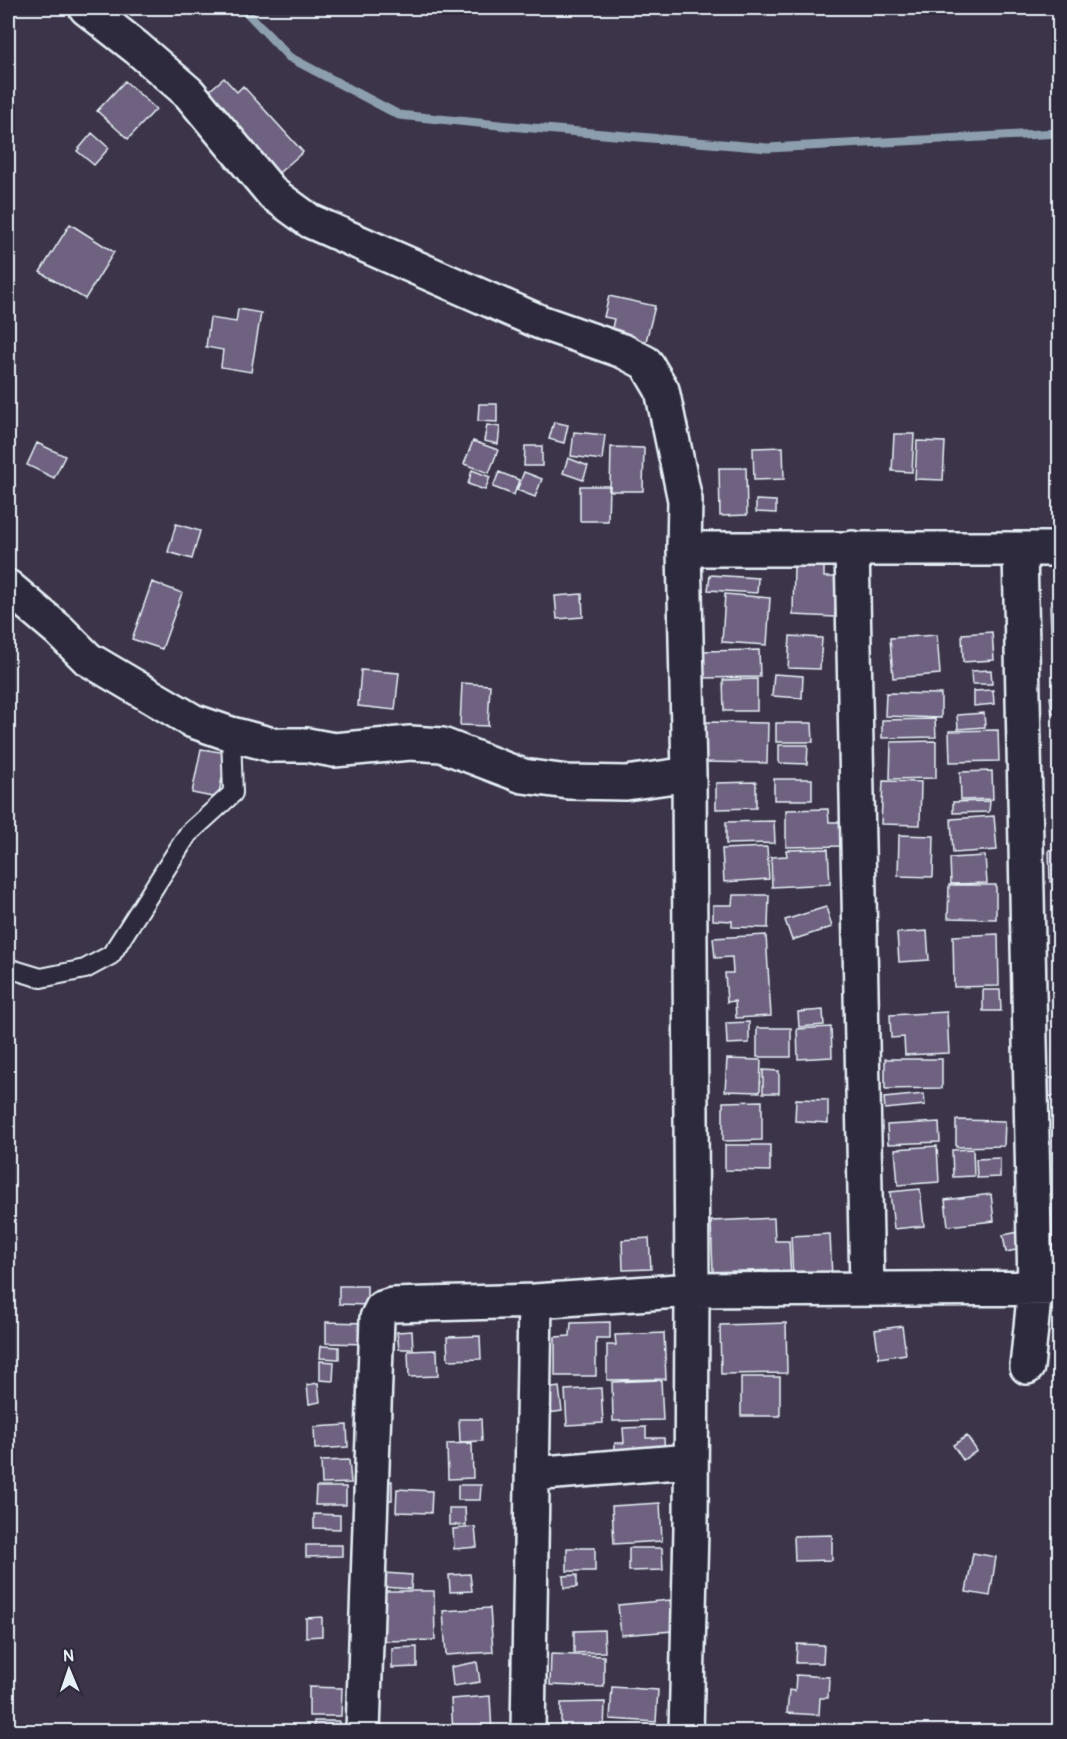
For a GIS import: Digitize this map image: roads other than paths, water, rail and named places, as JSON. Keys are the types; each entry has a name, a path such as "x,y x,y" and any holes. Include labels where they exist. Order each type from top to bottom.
{"street":[{"path":"86,8 189,93 273,194 310,221 540,322 623,351 646,363 662,390 685,500 692,1290 691,1529 686,1731"},
{"path":"852,548 867,1289"},
{"path":"684,549 1059,549"},
{"path":"1020,550 1047,1288 1027,1367"},
{"path":"8,587 60,631 88,659 193,722 231,734 273,745 307,745 334,750 410,743 441,745 523,776 568,782 626,783 689,774"},
{"path":"363,1731 377,1318 382,1308 392,1305 535,1301 692,1290 1047,1288"},
{"path":"528,1731 535,1301"},
{"path":"532,1474 690,1461"}],"lane":[{"path":"8,968 41,978 86,969 111,955 188,834 233,793 231,734"}],"waterway":[{"path":"243,8 289,57 399,115 768,148 1060,133"}]}
